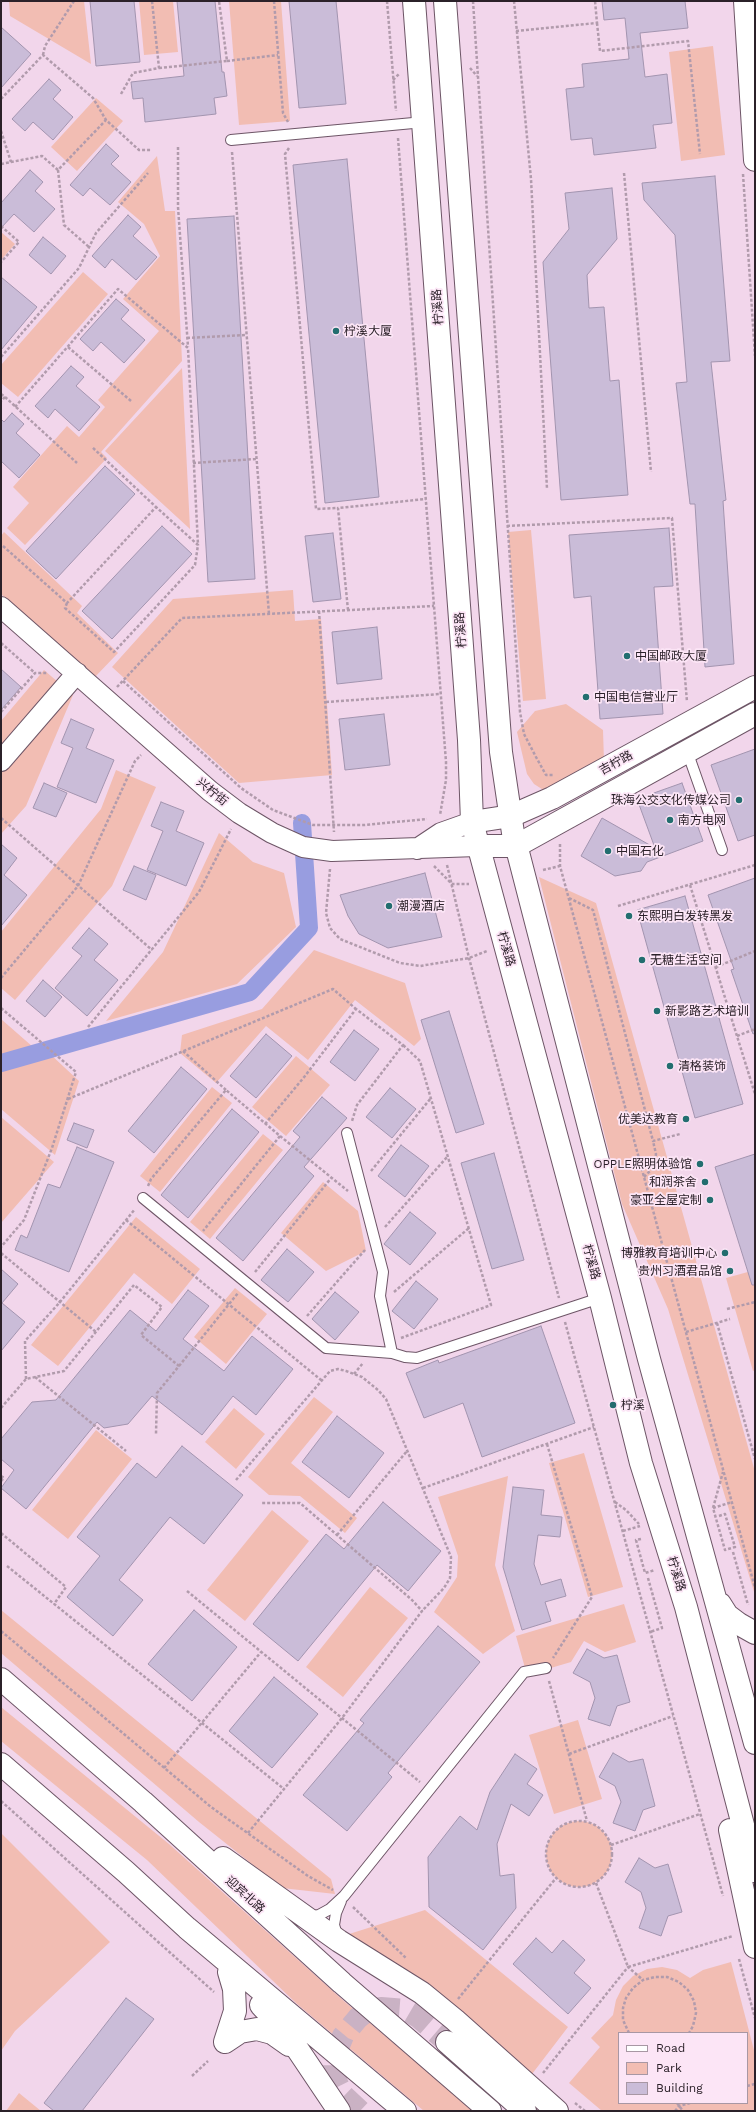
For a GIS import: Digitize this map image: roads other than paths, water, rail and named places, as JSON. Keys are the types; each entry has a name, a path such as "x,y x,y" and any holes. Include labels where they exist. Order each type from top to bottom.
{"main road":[{"name":"柠溪路","path":"414,1 469,740 472,822 477,846 600,1298 641,1463 686,1607 755,1871"},
{"path":"445,1 500,752 516,846 649,1359 732,1654 755,1743"},
{"path":"745,1 749,167"},
{"path":"458,594 488,590"},
{"name":"吉柠路","path":"472,822 511,816 552,798 755,687"},
{"path":"477,846 516,846 755,714"},
{"path":"534,1052 567,1042"},
{"path":"716,1599 728,1615 739,1624 755,1633"},
{"path":"686,1607 741,1940"},
{"path":"732,1654 755,1713"},
{"name":"迎宾北路","path":"1,1679 143,1802 342,1983 490,2111"},
{"path":"1,1764 126,1872 187,1928 405,2111"},
{"path":"143,1802 339,1941 422,1993 565,2106"},
{"path":"187,1928 286,2032 339,2111"},
{"path":"229,1972 234,1989 235,2011 225,2042 244,2031 264,2030 279,2037 304,2060"},
{"path":"447,2042 525,2111"}],"street":[{"name":"兴柠街","path":"1,607 210,790 239,813 272,833 303,847 332,851 417,849 441,833"},
{"path":"1,761 77,673"},
{"path":"441,833 472,822"},
{"path":"441,833 477,846"}],"lane":[{"path":"231,140 424,122"},
{"path":"687,751 722,850"},
{"path":"347,1133 383,1272 380,1296 390,1348"},
{"path":"143,1198 326,1348 390,1348 405,1357 417,1358 600,1298"},
{"path":"306,1917 319,1915 330,1909 344,1896 524,1672 546,1668"},
{"path":"339,1941 334,1925 336,1913 344,1896"}],"waterway":[{"path":"1,1063 250,992 309,928 302,823"}],"tunnel":[{"path":"360,2111 343,2095 337,2083 333,2068 333,2060 343,2036 358,2018 367,2011 381,2008 406,2010 418,2017 447,2042"}],"place":[{"name":"柠溪大厦","path":"336,331"},
{"name":"中国邮政大厦","path":"627,656"},
{"name":"中国电信营业厅","path":"586,697"},
{"name":"珠海公交文化传媒公司","path":"739,800"},
{"name":"南方电网","path":"670,820"},
{"name":"中国石化","path":"608,851"},
{"name":"潮漫酒店","path":"389,906"},
{"name":"东熙明白发转黑发","path":"629,916"},
{"name":"无糖生活空间","path":"642,960"},
{"name":"新影路艺术培训","path":"657,1011"},
{"name":"清格装饰","path":"670,1066"},
{"name":"优美达教育","path":"686,1119"},
{"name":"OPPLE照明体验馆","path":"700,1164"},
{"name":"和润茶舍","path":"705,1182"},
{"name":"豪亚全屋定制","path":"710,1200"},
{"name":"博雅教育培训中心","path":"725,1253"},
{"name":"贵州习酒君品馆","path":"730,1271"},
{"name":"柠溪","path":"613,1405"}]}
